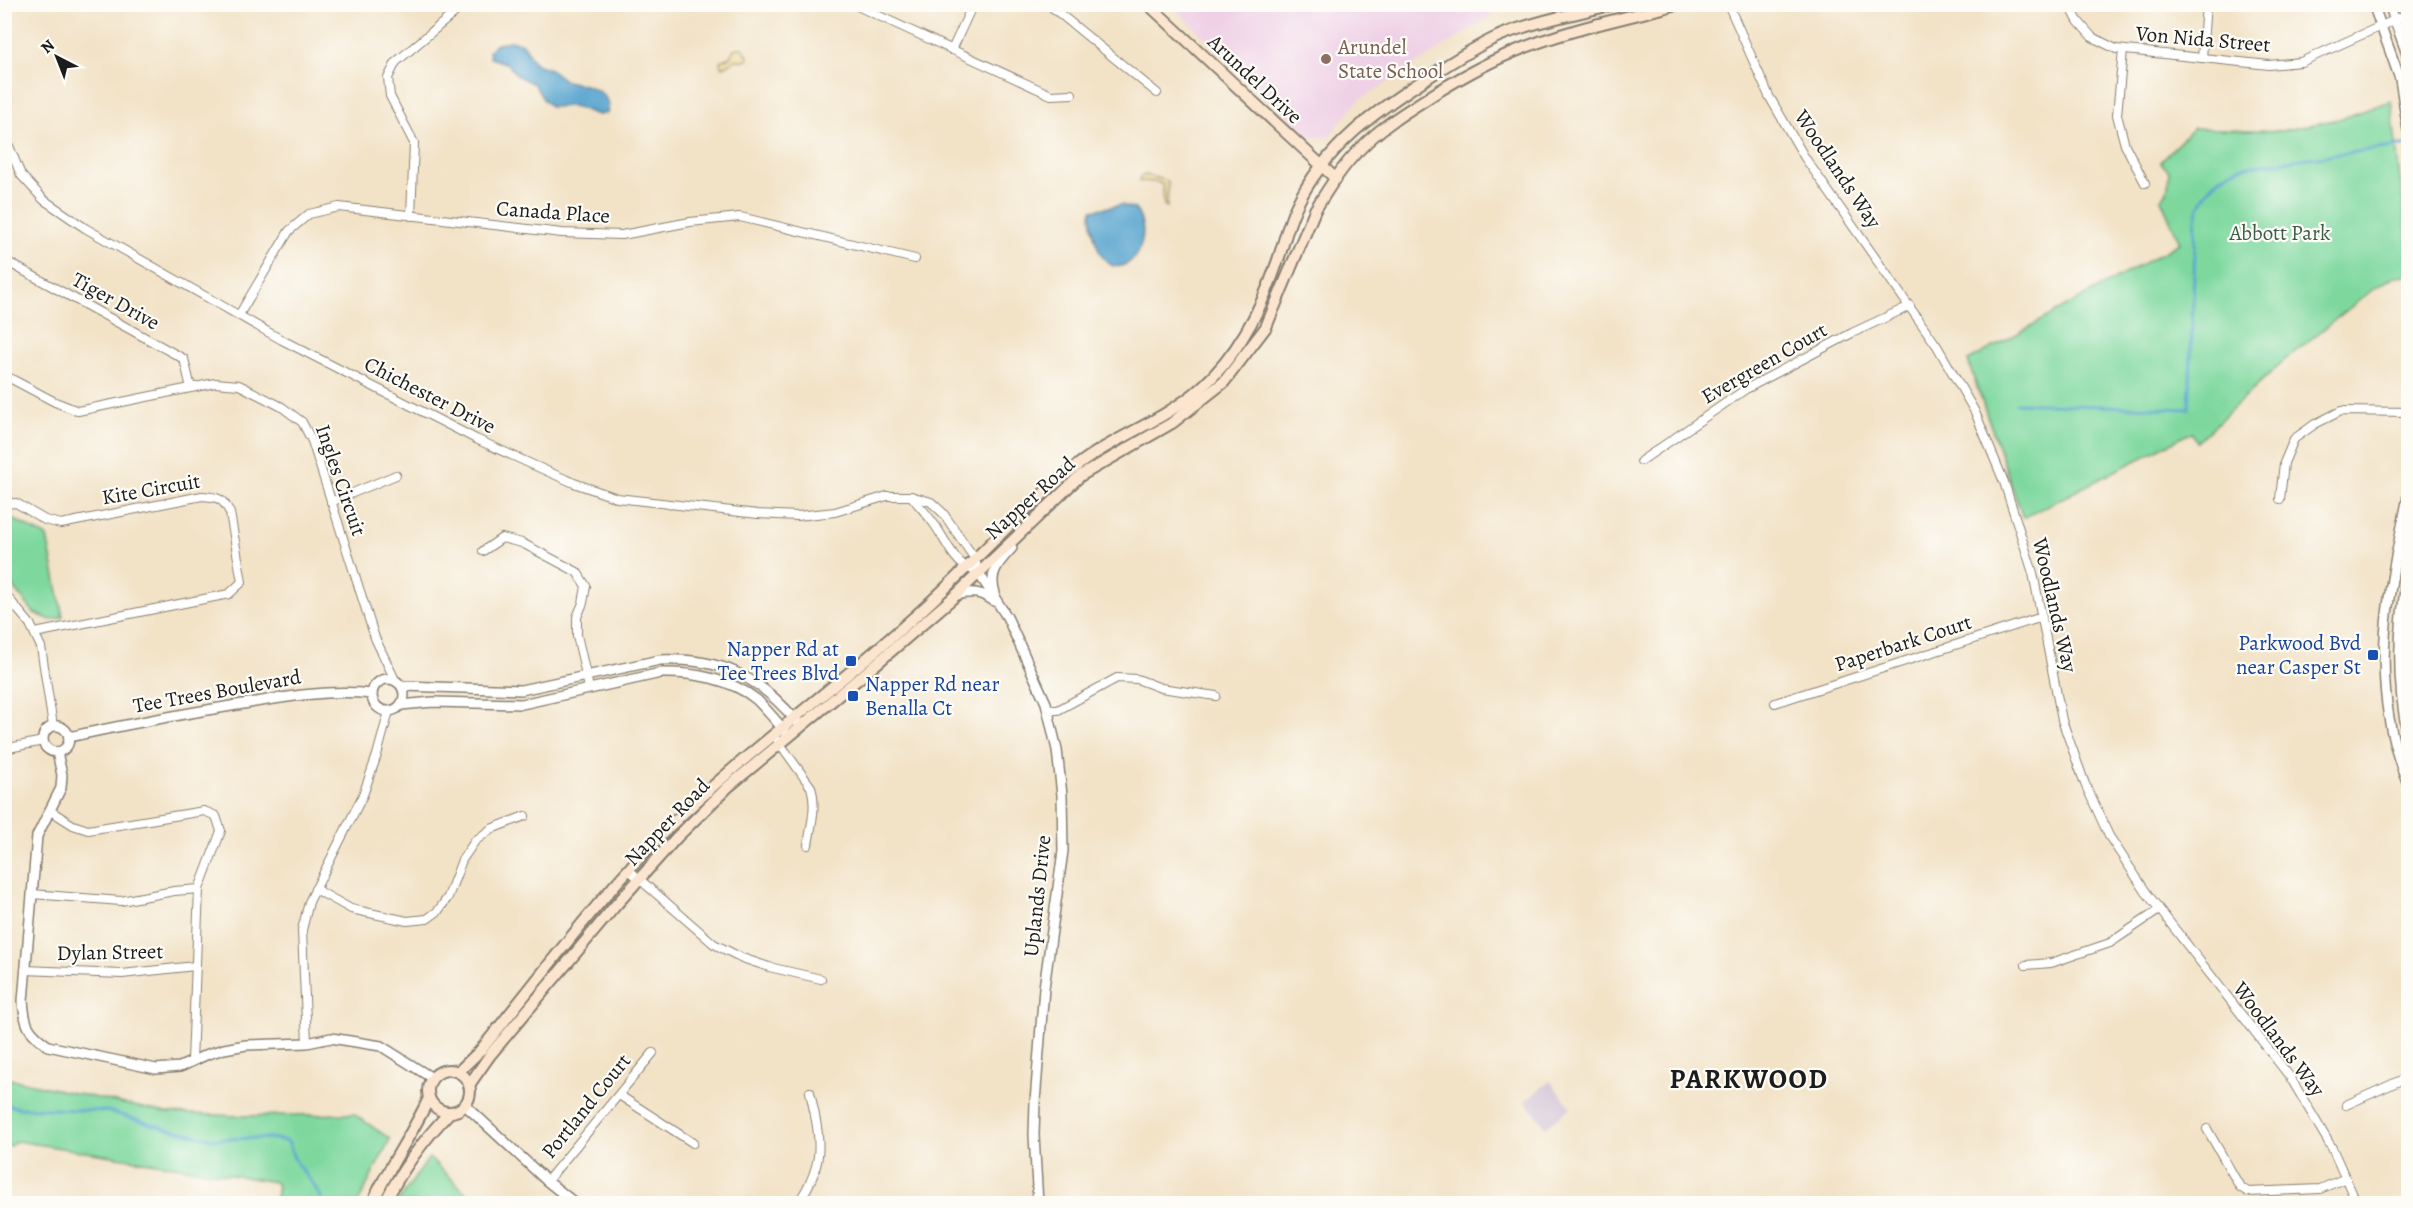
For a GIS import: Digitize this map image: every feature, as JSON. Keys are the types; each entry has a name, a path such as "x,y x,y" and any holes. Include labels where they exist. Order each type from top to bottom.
{"main road":[{"name":"Arundel Drive","path":"1148,4 1336,180"},
{"name":"Napper Road","path":"469,1085 503,1039 639,879 700,813 780,735 793,717 896,633 1075,466 1183,402 1220,369 1246,332 1265,295 1296,208 1321,167 1357,127 1383,107 1465,53 1501,35 1614,4"},
{"name":"Napper Road","path":"458,1072 480,1051 629,870 717,781 780,735 801,727 955,596 1080,476 1172,423 1224,382 1266,327 1316,210 1360,149 1378,132 1406,112 1477,69 1511,52 1557,36 1678,4"},
{"path":"384,1203 414,1153 450,1112 465,1105 470,1093 469,1085 458,1072 448,1070 432,1078 428,1090 429,1098 436,1108 450,1112"},
{"path":"372,1203 384,1176 429,1098"}],"street":[{"path":"411,216 414,143 390,96 388,78 396,62 465,4"},
{"path":"853,4 1051,95 1072,94"},
{"path":"952,50 973,4"},
{"path":"1048,4 1157,93"},
{"name":"Woodlands Way","path":"1728,4 1769,96 1805,158 1937,346 1975,412 2004,482 2033,573 2062,720 2085,784 2109,836 2159,910 2290,1077 2318,1122 2357,1203"},
{"name":"Von Nida Street","path":"2069,4 2078,21 2092,37 2116,49 2269,65 2301,62 2409,14"},
{"path":"2202,58 2206,4"},
{"path":"2373,4 2400,79 2408,128"},
{"path":"2389,4 2409,57"},
{"path":"2123,50 2117,115 2126,145 2145,183"},
{"name":"Chichester Drive","path":"4,134 21,175 44,200 85,228 239,315 476,439 574,483 617,498 758,514 797,516 835,512 887,496 911,496 931,502 943,513 975,559 978,572"},
{"name":"Canada Place","path":"239,315 289,231 309,214 339,207 562,233 622,235 690,222 740,217 915,259"},
{"name":"Tiger Drive","path":"4,260 184,359 191,388"},
{"name":"Evergreen Court","path":"1641,461 1746,389 1852,333 1910,306"},
{"name":"Ingles Circuit","path":"4,375 55,402 78,411 215,382 239,385 282,407 302,422 312,441 375,638 399,683"},
{"path":"2280,499 2284,463 2294,439 2315,424 2341,411 2409,412"},
{"path":"331,502 396,475"},
{"name":"Kite Circuit","path":"4,504 16,503 45,520 62,524 202,496 219,497 225,502 230,513 242,582 229,594 35,633"},
{"path":"911,496 966,568 978,572"},
{"path":"2409,497 2405,530 2385,618 2383,661 2388,714 2398,758 2409,784"},
{"path":"999,603 993,585 996,565 1034,523 1041,511"},
{"path":"483,551 502,537 522,543 578,572 586,586 583,603 577,617 577,635 589,688"},
{"path":"2409,571 2400,619 2398,660 2403,712 2409,736"},
{"name":"Uplands Drive","path":"978,572 1011,626 1048,710 1057,750 1062,795 1063,851 1044,988 1035,1102 1034,1135 1038,1203"},
{"path":"955,596 975,592 984,594 999,603"},
{"path":"4,593 30,624 41,647 53,726"},
{"name":"Paperbark Court","path":"1775,703 2042,617"},
{"path":"389,711 376,705 372,694 377,683 382,680 521,690 660,660 680,659 717,665 751,678 765,689 801,727"},
{"path":"307,1042 302,930 309,902 363,795 389,711 400,705 433,702 522,704 660,673 680,672 712,679 756,699 811,787 814,803 808,845"},
{"path":"1048,710 1058,710 1117,678 1137,679 1161,688 1216,696"},
{"path":"399,683 404,693 400,705"},
{"name":"Tee Trees Boulevard","path":"69,737 305,693 344,691 372,694"},
{"path":"53,726 65,729 69,737 65,748 57,752 48,749 43,741 46,730 53,726"},
{"path":"4,749 43,741"},
{"path":"57,752 62,775 61,788 37,836 25,970 23,1001 25,1024 35,1037 48,1046 156,1069 180,1067 224,1049 246,1045 307,1042 330,1038 381,1046 432,1078"},
{"path":"51,811 73,825 88,830 204,811 216,816 221,831 199,889 192,1061"},
{"path":"315,889 351,909 407,921 427,919 438,911 448,897 462,860 475,841 491,829 525,816"},
{"path":"629,870 714,944 742,958 769,967 821,979"},
{"path":"32,894 121,902 174,891 199,889"},
{"path":"2026,965 2051,963 2110,943 2159,910"},
{"name":"Dylan Street","path":"25,970 122,974 195,966"},
{"name":"Portland Court","path":"548,1181 653,1053"},
{"path":"2346,1105 2409,1077"},
{"path":"797,1203 813,1177 820,1153 810,1092"},
{"path":"619,1095 693,1143"},
{"path":"465,1105 548,1181 576,1203"},
{"path":"2207,1129 2240,1187 2248,1192 2320,1189 2346,1178"}],"shaded area":[{"name":"Arundel State School","path":"1171,5 1498,5 1491,16 1358,101 1328,137 1309,137"},
{"path":"1550,1081 1571,1107 1546,1127 1525,1101"}],"green space":[{"name":"Abbott Park","path":"2391,101 2408,248 2408,275 2395,276 2371,291 2281,363 2197,442 2192,432 2023,518 1968,361 2180,243 2161,199 2168,188 2169,171 2160,162 2193,128 2281,131 2343,118"},
{"path":"11,518 47,537 63,617 51,620 34,613 5,577 5,520"},
{"path":"5,1078 166,1113 239,1116 354,1114 390,1139 358,1203 275,1203 278,1186 275,1182 17,1141 10,1146 5,1145"},
{"path":"429,1158 477,1203 397,1203"}],"sand":[{"path":"743,48 748,60 735,60 724,67 721,66 720,61 730,57 734,49"},
{"path":"1145,175 1168,181 1167,207 1164,205 1163,185 1157,182 1139,181 1140,177"}],"water":[{"path":"509,41 521,43 536,64 550,69 566,81 589,86 604,95 609,105 607,113 598,115 573,106 551,107 534,84 517,76 508,64 490,58 489,51 495,45"},
{"path":"1121,205 1135,209 1142,225 1142,241 1136,254 1127,264 1116,266 1105,260 1096,244 1091,214 1092,210"}],"waterway":[{"path":"2016,403 2189,409 2196,218 2206,193 2218,180 2241,167 2408,145"},
{"path":"4,1104 19,1108 107,1111 213,1139 269,1138 287,1141 294,1158 324,1204"}],"place":[{"name":"Arundel State School","path":"1326,59"},
{"name":"Parkwood Bvd near Casper St","path":"2373,655"},
{"name":"Napper Rd at Tee Trees Blvd","path":"851,661"},
{"name":"Napper Rd near Benalla Ct","path":"853,696"}],"district":[{"name":"PARKWOOD","path":"1749,1079"}]}
